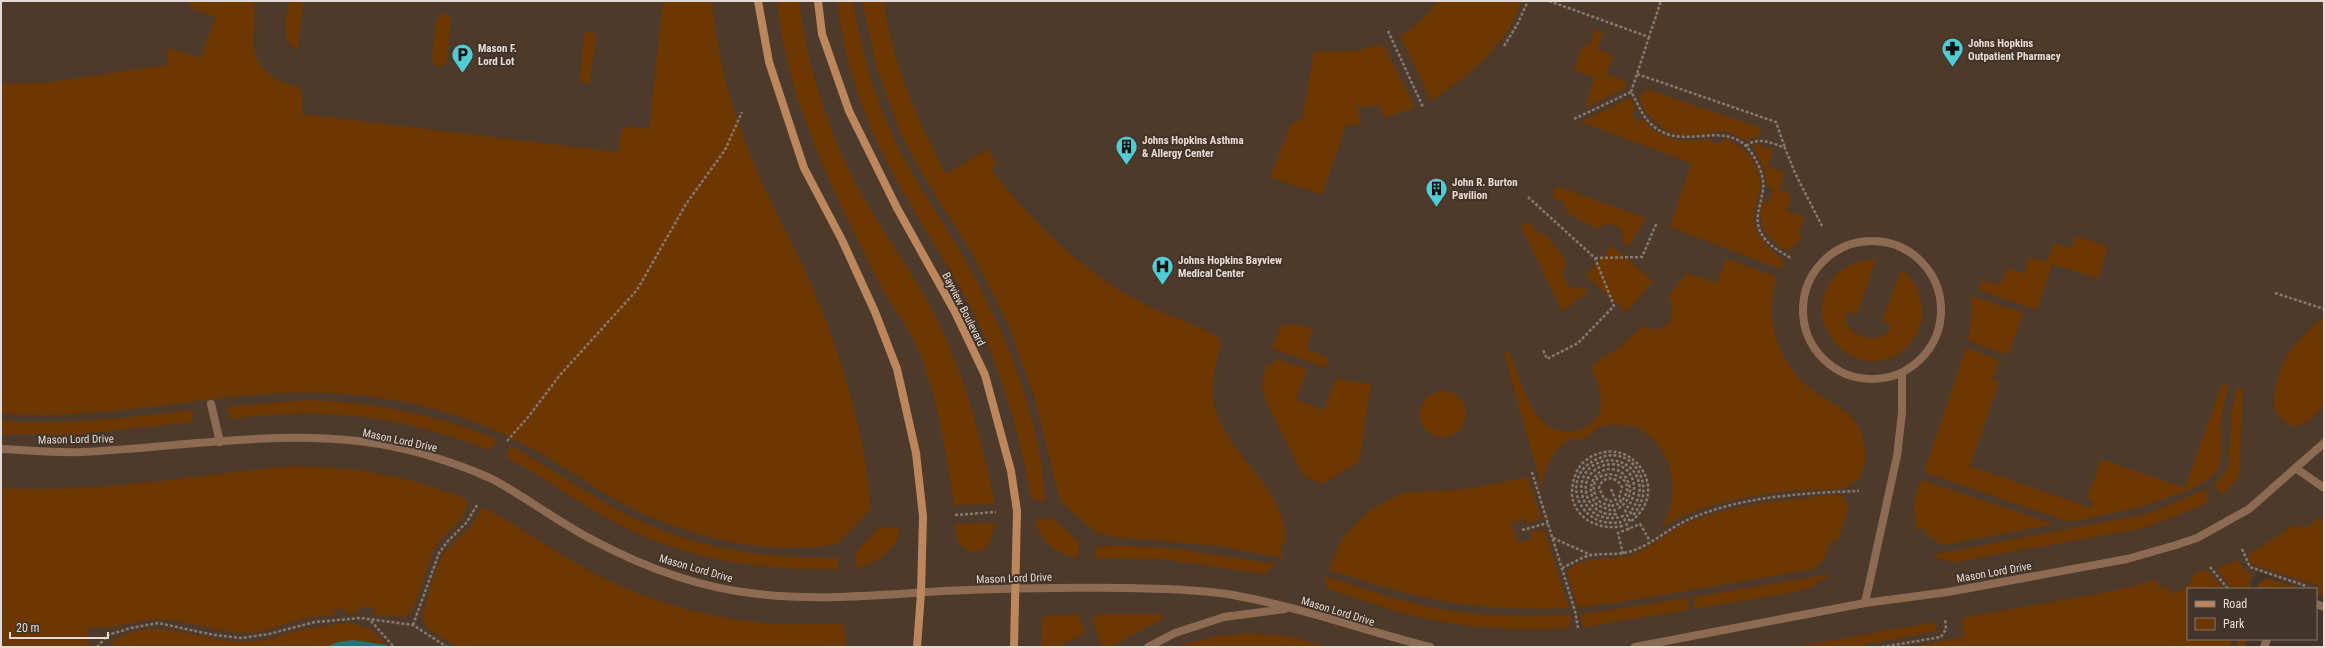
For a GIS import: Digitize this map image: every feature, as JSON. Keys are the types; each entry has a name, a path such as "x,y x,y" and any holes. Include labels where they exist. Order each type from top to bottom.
{"street":[{"path":"758,1 769,62 804,168 842,240 875,312 897,369 916,453 923,516 921,593 917,647"},
{"name":"Bayview Boulevard","path":"818,1 822,34 849,111 897,208 955,312 985,375 1011,471 1017,511 1014,647"},
{"path":"1876,240 1897,245 1917,257 1932,275 1940,296 1941,319 1934,341 1921,359 1902,373 1880,379 1857,378 1836,369 1818,354 1806,334 1802,311 1805,289 1816,268 1832,252 1853,242 1876,240"},
{"path":"1865,603 1897,456 1902,413 1902,373"},
{"path":"211,404 220,442"},
{"name":"Mason Lord Drive","path":"1,449 79,452 220,442 332,439 375,444 416,452 489,478 589,538 635,561 677,577 716,588 759,594 805,597 1016,588 1166,589 1234,595 1290,608 1375,633 1430,647"},
{"name":"Mason Lord Drive","path":"1635,647 1666,645 1865,603 1948,592 2127,559 2176,545 2197,538 2229,522 2267,494 2297,469 2324,443"},
{"path":"2297,469 2324,488"},
{"path":"1148,647 1175,633 1224,617 1290,608"}],"path":[{"path":"1504,46 1517,25 1528,1"},
{"path":"1549,1 1649,37"},
{"path":"1661,1 1632,92 1641,112 1651,124 1669,136 1685,138 1723,136 1738,140 1746,146 1760,171 1764,184 1757,217 1761,232 1772,246 1792,258"},
{"path":"1388,31 1423,107"},
{"path":"1637,74 1776,122 1795,173 1822,226"},
{"path":"1574,119 1632,92"},
{"path":"507,441 529,416 560,375 636,290 686,204 724,150 742,112"},
{"path":"1746,146 1757,141 1770,142 1786,148"},
{"path":"1528,197 1595,258 1614,306 1578,342 1547,359 1543,350"},
{"path":"1595,258 1642,257 1657,222"},
{"path":"2275,292 2324,308"},
{"path":"1611,489 1619,508 1627,502 1631,488 1628,478 1620,471 1609,469 1600,472 1593,479 1590,490 1597,505 1610,510 1609,505 1603,504 1596,496 1595,486 1601,476 1606,474 1617,475 1621,478 1625,482 1626,492 1621,502 1619,498 1622,487 1614,478 1606,479 1598,488 1604,499 1612,501 1616,514 1600,512 1593,507 1586,491 1588,479 1596,469 1604,465 1617,465 1628,472 1634,484 1634,496 1625,510 1630,522 1640,513 1648,496 1646,477 1636,461 1619,452 1601,453 1584,462 1574,478 1573,497 1577,509 1591,522 1609,528 1622,526 1620,522 1603,522 1588,515 1579,501 1577,485 1583,469 1596,459 1613,456 1629,461 1640,474 1644,484 1642,501 1633,515 1630,512 1636,504 1640,489 1636,475 1626,464 1611,460 1597,464 1586,474 1581,488 1584,502 1590,510 1603,518 1613,519 1623,516 1629,530"},
{"path":"1532,472 1562,568 1578,628"},
{"path":"1562,568 1591,555 1623,554 1638,549 1692,518 1718,510 1763,499 1820,492 1859,491"},
{"path":"412,625 439,553 448,541 467,522 477,505"},
{"path":"955,515 998,512"},
{"path":"1522,530 1548,523"},
{"path":"1623,554 1618,533 1629,530 1640,524 1650,541"},
{"path":"1552,538 1591,555"},
{"path":"2242,549 2250,567 2314,588"},
{"path":"2210,567 2227,588"},
{"path":"97,647 108,635 131,628 158,623 214,635 242,638 269,634 315,622 348,619 412,625 446,647"},
{"path":"1882,647 1941,637 1946,629 1945,619"},
{"path":"371,621 394,647"}],"shaded area":[{"name":"Johns Hopkins Bayview Medical Center","path":"1,1 2324,1 2324,595 2317,592 2317,588 2303,588 2257,572 2250,588 2187,588 2187,640 2229,647 1,647"}],"green space":[{"path":"190,1 254,1 254,51 264,69 274,78 296,86 302,90 302,114 618,152 621,134 624,128 627,126 649,129 663,1 712,1 724,73 737,120 769,199 810,282 832,336 841,364 850,393 863,451 871,509 837,544 788,548 763,547 713,538 665,523 627,506 543,455 490,428 464,418 406,402 337,393 248,395 107,412 37,415 1,413 1,84 42,83 167,65 167,51 169,48 200,58 216,17 190,8"},
{"path":"289,1 303,2 298,50 288,41 286,35 285,29"},
{"path":"777,1 799,1 803,29 816,84 846,164 873,214 927,300 951,351 967,394 985,459 995,504 954,505 936,406 925,368 914,340 878,281 829,180 802,110 791,74 782,38"},
{"path":"837,1 853,1 868,70 879,104 893,137 912,173 966,262 999,327 1013,360 1035,430 1045,501 1032,500 1008,402 992,354 982,331 963,293 889,166 868,121 852,74"},
{"path":"862,1 884,1 899,68 925,132 946,174 988,149 997,164 991,169 1007,189 1023,208 1059,244 1078,260 1098,276 1142,303 1200,328 1219,338 1221,342 1213,383 1215,408 1222,426 1232,442 1267,489 1277,506 1284,523 1286,543 1283,542 1280,551 1283,553 1282,558 1218,546 1117,537 1096,533 1060,501 1035,399 1008,324 973,255 920,170 901,134 877,68"},
{"path":"1438,1 1513,1 1521,4 1506,34 1484,59 1458,82 1431,101 1400,36 1420,22"},
{"path":"442,14 447,14 451,20 447,62 441,67 437,66 432,60 436,20"},
{"path":"1596,29 1603,32 1597,49 1613,55 1607,74 1627,82 1625,88 1585,108 1595,78 1574,70 1583,44 1589,46"},
{"path":"587,31 594,33 596,36 589,84 582,83 580,79 584,34"},
{"path":"1383,44 1415,107 1384,118 1380,105 1358,107 1361,124 1346,126 1322,195 1270,177 1291,124 1304,118 1304,106 1314,52 1354,51"},
{"path":"1647,89 1761,128 1758,138 1754,137 1747,141 1726,131 1683,136 1665,130 1646,113 1641,103 1640,95"},
{"path":"1630,98 1636,109 1632,113 1638,123 1643,119 1650,127 1674,139 1711,139 1712,143 1723,142 1723,138 1738,145 1750,157 1758,172 1760,181 1760,189 1754,213 1754,224 1758,234 1764,242 1784,261 1780,269 1670,227 1691,163 1581,122"},
{"path":"1756,144 1773,149 1768,167 1785,172 1779,190 1792,195 1787,211 1804,217 1799,235 1803,237 1791,250 1781,248 1763,230 1760,214 1763,200 1769,202 1773,189 1767,186 1765,172 1753,147"},
{"path":"1556,186 1646,218 1629,246 1623,243 1621,230 1616,226 1609,223 1597,229 1569,214 1562,201 1552,197"},
{"path":"1530,222 1535,231 1547,236 1567,262 1563,269 1563,276 1566,282 1572,288 1584,287 1588,292 1562,311 1521,226"},
{"path":"2076,236 2108,247 2098,279 2052,264 2037,310 1979,290 1982,280 1996,285 2002,282 2007,268 2024,274 2030,257 2047,262 2054,243 2071,249"},
{"path":"1612,246 1653,281 1627,312 1586,276"},
{"path":"1726,259 1758,270 1764,274 1765,272 1777,277 1773,294 1772,311 1778,343 1784,358 1805,384 1819,395 1844,410 1858,425 1865,445 1864,466 1859,478 1854,483 1844,488 1830,490 1787,491 1729,501 1692,512 1660,529 1671,507 1673,496 1671,472 1667,461 1654,440 1642,430 1630,426 1611,425 1601,426 1584,439 1569,440 1557,449 1547,467 1542,488 1504,353 1508,351 1528,400 1539,417 1546,424 1563,432 1573,432 1581,429 1589,425 1595,419 1599,411 1601,401 1599,388 1591,366 1622,345 1643,326 1651,329 1658,329 1668,324 1672,312 1668,297 1687,273 1717,283"},
{"path":"1865,260 1876,260 1857,314 1848,311 1845,319 1852,330 1857,334 1868,338 1875,338 1887,334 1891,325 1882,321 1901,269 1909,277 1920,296 1922,317 1920,327 1908,346 1890,358 1871,361 1853,356 1838,346 1827,330 1822,312 1825,293 1837,274 1855,263"},
{"path":"1972,296 2023,313 2008,355 1968,341 1972,315"},
{"path":"2324,315 2324,405 2316,415 2305,423 2299,426 2293,426 2287,424 2275,410 2274,393 2277,380 2290,350"},
{"path":"1292,324 1313,328 1306,349 1329,358 1326,368 1272,348 1281,326"},
{"path":"1966,348 1999,360 1992,380 1999,382 1970,466 2091,508 2093,501 2087,498 2101,459 2185,488 2222,384 2228,385 2221,419 2221,455 2217,471 2209,479 2194,488 2141,507 2069,522 1924,472"},
{"path":"1276,359 1307,369 1296,400 1324,410 1336,379 1371,384 1359,462 1322,484 1303,475 1265,400 1262,383 1266,364 1273,365"},
{"path":"2237,387 2243,389 2239,474 2236,481 2223,494 2213,486 2228,469 2232,411"},
{"path":"1448,391 1460,397 1465,405 1465,423 1460,431 1452,436 1438,437 1426,431 1421,423 1420,409 1426,397 1434,392"},
{"path":"309,400 358,404 405,411 452,423 498,440 491,450 457,438 393,422 331,414 266,415 230,419 227,407"},
{"path":"193,410 192,422 72,435 1,434 1,421 73,421 121,418"},
{"path":"509,445 616,509 635,519 676,536 721,548 744,552 791,557 838,558 838,569 807,569 747,564 689,552 661,543 605,517 507,458"},
{"path":"295,466 383,474 424,484 468,500 463,517 440,541 432,553 416,602 407,617 375,615 375,610 370,607 359,607 359,613 346,614 345,609 334,609 334,615 304,619 262,631 245,633 177,621 156,620 109,627 90,628 86,639 91,647 1,647 1,488 38,489 112,486"},
{"path":"1528,477 1541,519 1527,524 1526,519 1511,523 1518,543 1532,539 1530,532 1544,529 1569,608 1532,609 1459,604 1423,597 1376,585 1329,570 1341,541 1349,531 1370,510 1394,497 1404,493 1467,489"},
{"path":"1921,480 2054,524 1942,545 1928,535 1923,528 1918,531 1914,505"},
{"path":"2207,489 2207,503 2163,521 2138,529 1956,562 1943,560 1931,555 2147,514"},
{"path":"1838,494 1844,498 1849,507 1837,542 1831,540 1824,559 1814,569 1615,603 1578,607 1567,572 1579,563 1596,559 1630,555 1646,548 1677,528 1711,514 1765,503"},
{"path":"483,507 605,579 641,594 679,607 719,617 739,620 779,624 843,624 846,640 845,647 458,647 428,629 422,616 434,574 444,552 471,526"},
{"path":"2318,518 2324,519 2324,596 2317,594 2320,586 2251,564 2248,555 2293,526 2308,527"},
{"path":"1037,519 1053,519 1078,541 1078,555 1075,558 1068,556 1050,545 1041,535 1035,521"},
{"path":"995,523 991,539 984,550 969,552 958,540 955,524"},
{"path":"899,527 896,542 891,549 871,563 856,568 856,552 878,528"},
{"path":"1117,545 1177,549 1276,564 1265,574 1162,559 1096,558 1096,547"},
{"path":"2237,560 2251,576 2249,588 2231,588 2216,568"},
{"path":"2199,571 2208,571 2223,588 2187,588 2187,640 2232,640 2230,647 1910,647 1964,637 1961,618 2118,590 2156,580 2159,589 2168,586 2171,594 2186,589 2185,586 2193,583 2191,578"},
{"path":"1830,574 1813,587 1800,591 1695,609 1693,597"},
{"path":"1324,576 1395,598 1446,610 1508,616 1571,615 1569,628 1489,628 1449,623 1410,615 1328,589"},
{"path":"2266,578 2298,587 2256,588 2259,583"},
{"path":"1687,598 1689,610 1584,627 1580,615"},
{"path":"1076,614 1079,616 1085,634 1057,647 1041,647 1042,619 1046,616"},
{"path":"1101,614 1160,614 1164,618 1110,647 1102,647 1092,619"},
{"path":"1934,622 1938,631 1866,644 1865,647 1795,647"},
{"path":"353,623 370,629 386,645 370,642 348,641 326,647 107,647 122,636 138,630 172,630 225,640 249,642 317,627"},
{"path":"1249,633 1292,637 1329,647 1175,647 1212,637"},
{"path":"2238,640 2247,640 2244,647 2236,647"}],"water":[{"path":"353,640 386,645 388,647 326,647 338,642"}],"place":[{"name":"Johns Hopkins Outpatient Pharmacy","path":"1952,68"},
{"name":"Mason F. Lord Lot","path":"462,74"},
{"name":"Johns Hopkins Asthma & Allergy Center","path":"1126,166"},
{"name":"John R. Burton Pavilion","path":"1436,208"},
{"name":"Johns Hopkins Bayview Medical Center","path":"1162,286"}]}
